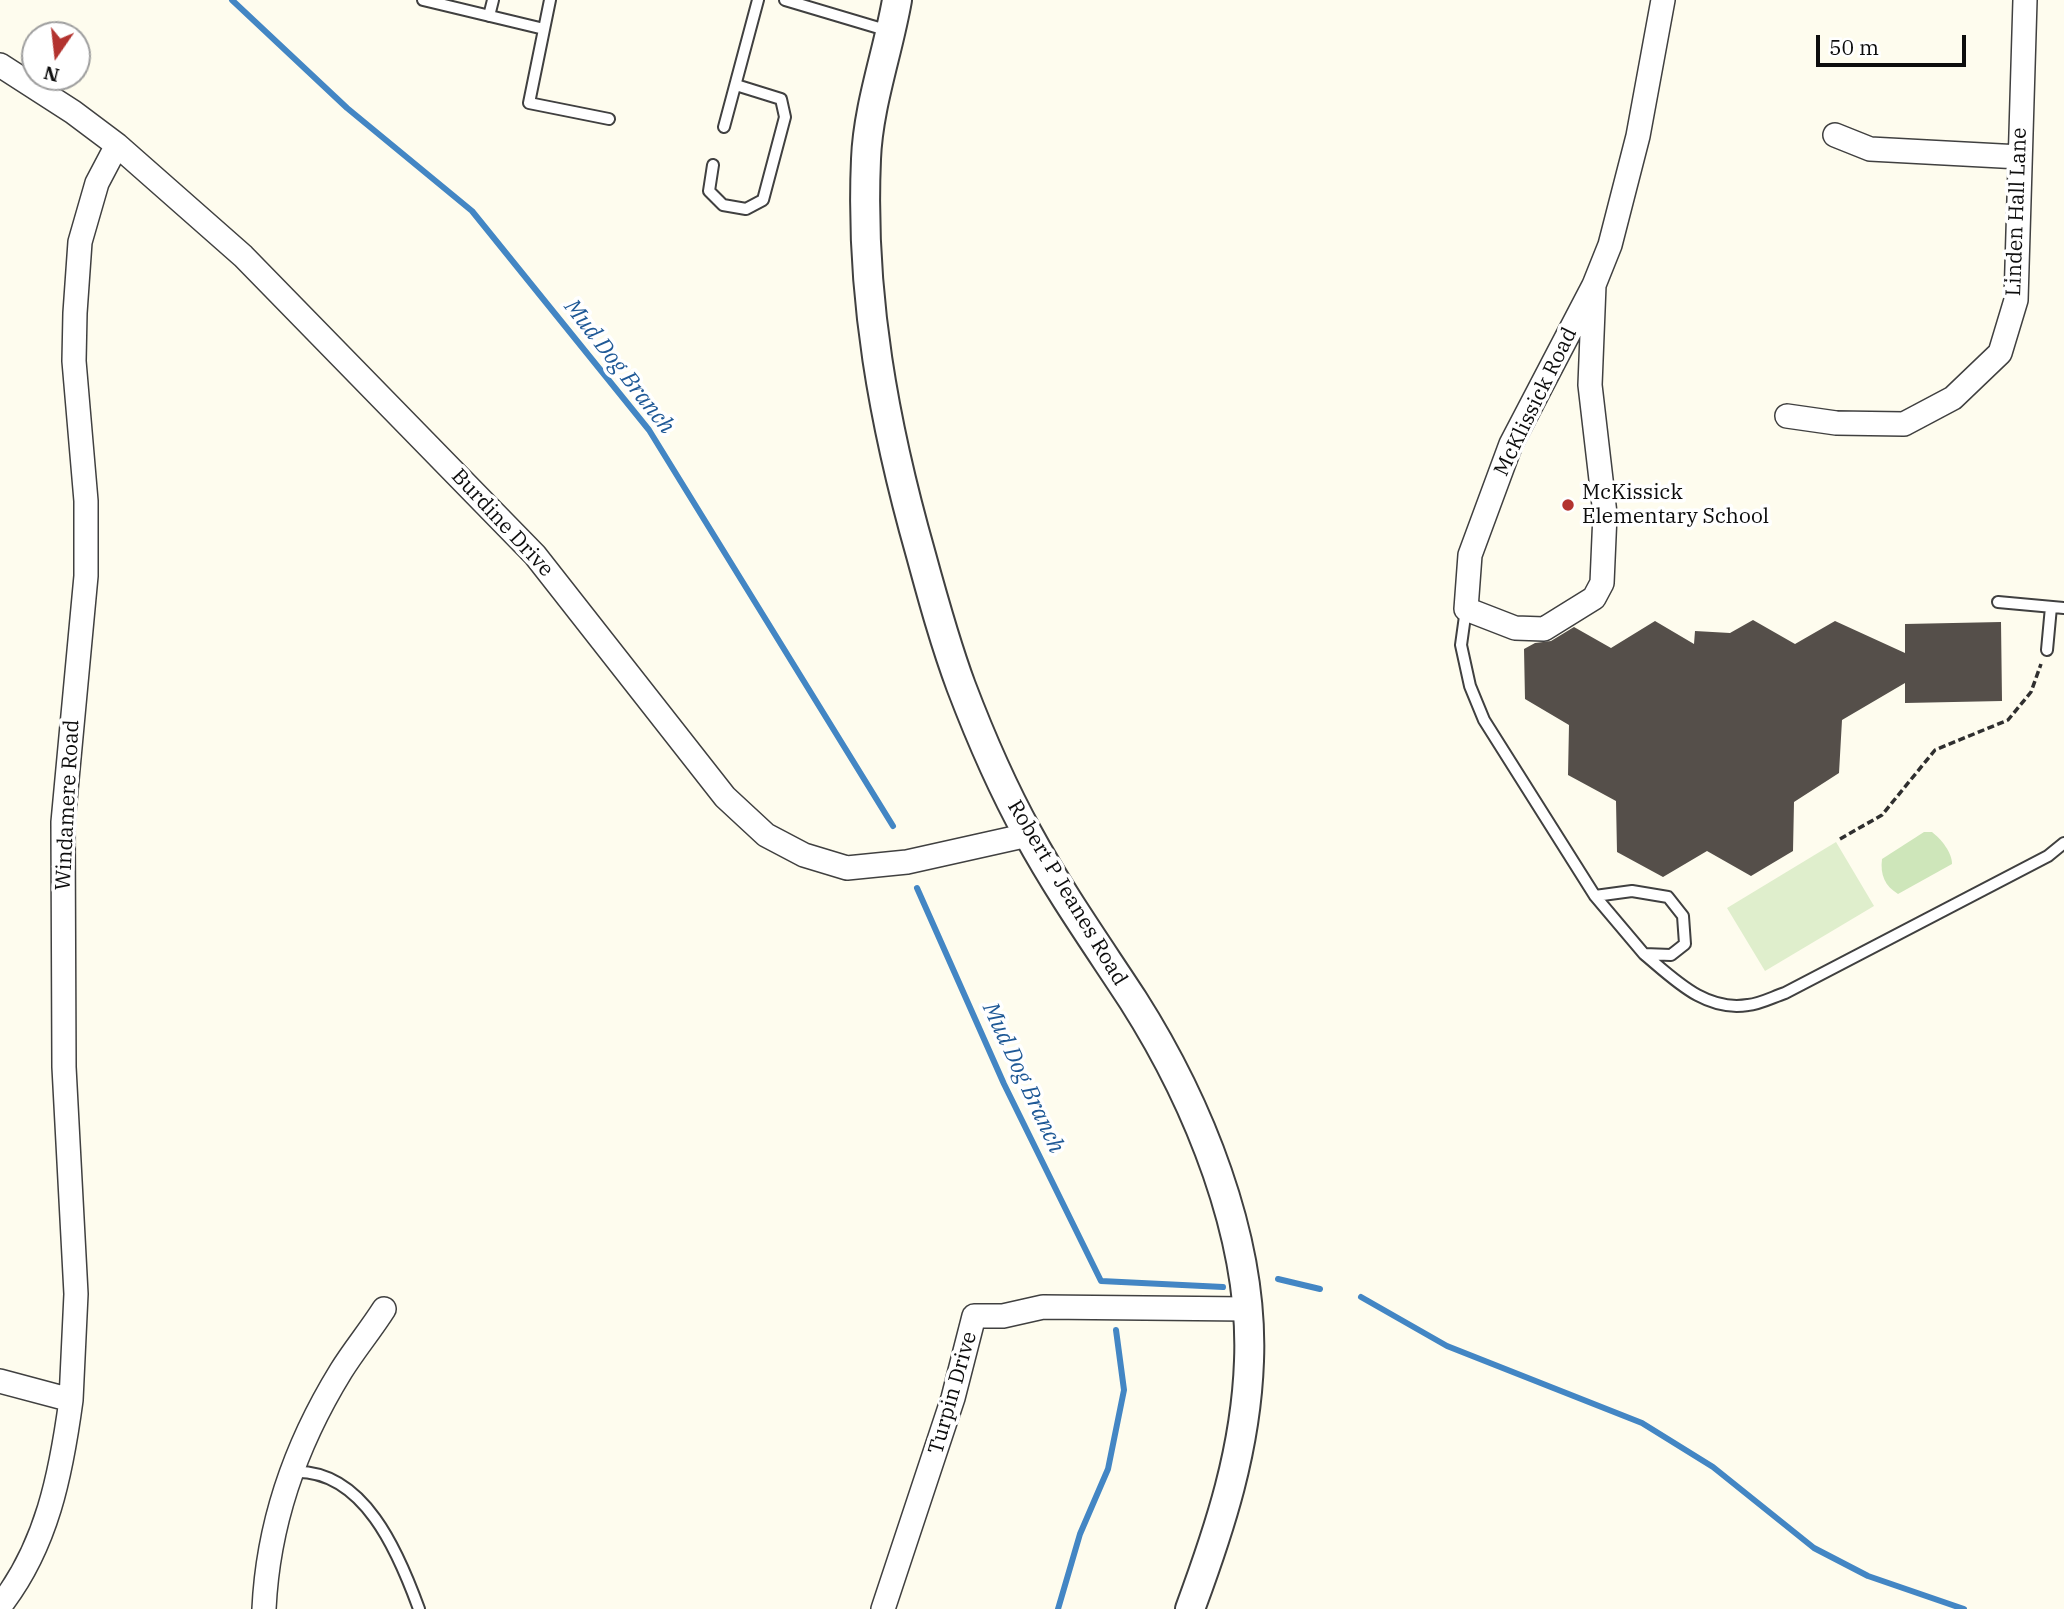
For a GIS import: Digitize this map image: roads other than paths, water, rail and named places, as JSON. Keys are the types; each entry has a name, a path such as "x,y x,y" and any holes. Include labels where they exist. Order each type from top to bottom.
{"street":[{"name":"Robert P Jeanes Road","path":"897,0 866,156 869,319 881,392 904,495 961,685 1028,835 1161,1048 1200,1131 1233,1223 1247,1308 1249,1363 1237,1465 1222,1522 1190,1609"},
{"name":"McKlissick Road","path":"1594,285 1590,385 1605,514 1602,583 1594,598 1544,629 1516,628 1466,609 1470,555 1511,444 1594,285 1610,245 1638,136 1663,0"},
{"name":"Linden Hall Lane","path":"1787,416 1836,423 1904,424 1953,398 2000,353 2016,300 2025,0"},
{"name":"Burdine Drive","path":"0,65 73,112 117,145 243,256 535,555 725,797 766,835 804,855 847,868 906,862 1028,835"},
{"path":"1835,135 1871,149 2020,157"},
{"name":"Windamere Road","path":"0,1606 20,1580 43,1531 62,1466 71,1400 76,1294 64,1067 63,822 86,576 86,501 74,361 75,313 80,242 97,183 117,145"},
{"name":"Turpin Drive","path":"883,1609 953,1398 974,1316 1003,1315 1043,1307 1247,1308"},
{"path":"264,1609 273,1530 289,1472 333,1384 384,1309"},
{"path":"0,1381 71,1400"}],"lane":[{"path":"423,0 544,29"},
{"path":"489,16 493,0"},
{"path":"550,0 528,103 609,119"},
{"path":"724,127 758,0"},
{"path":"786,0 889,31"},
{"path":"713,165 709,191 723,205 746,209 763,200 785,117 781,99 736,85"},
{"path":"1998,602 2064,608"},
{"path":"2047,650 2051,607"},
{"path":"1466,609 1461,645 1470,685 1485,720 1595,896 1644,954 1690,993 1722,1005 1748,1006 1785,993 2036,862 2064,843"},
{"path":"1595,896 1632,891 1668,897 1683,916 1685,944 1671,956 1644,954"},
{"path":"289,1472 326,1477 349,1490 385,1533 402,1563 419,1609"}],"waterway":[{"name":"Mud Dog Branch","path":"232,0 347,108 472,211 649,430 893,826"},
{"name":"Mud Dog Branch","path":"917,888 1004,1084 1101,1281 1223,1287"},
{"path":"1278,1279 1320,1289"},
{"path":"1361,1297 1447,1346 1642,1423 1713,1467 1814,1548 1868,1576 1964,1609"},
{"name":"Mud Dog Branch","path":"1058,1609 1080,1534 1108,1469 1124,1390 1116,1330"}],"place":[{"name":"McKissick Elementary School","path":"1568,505"}]}
